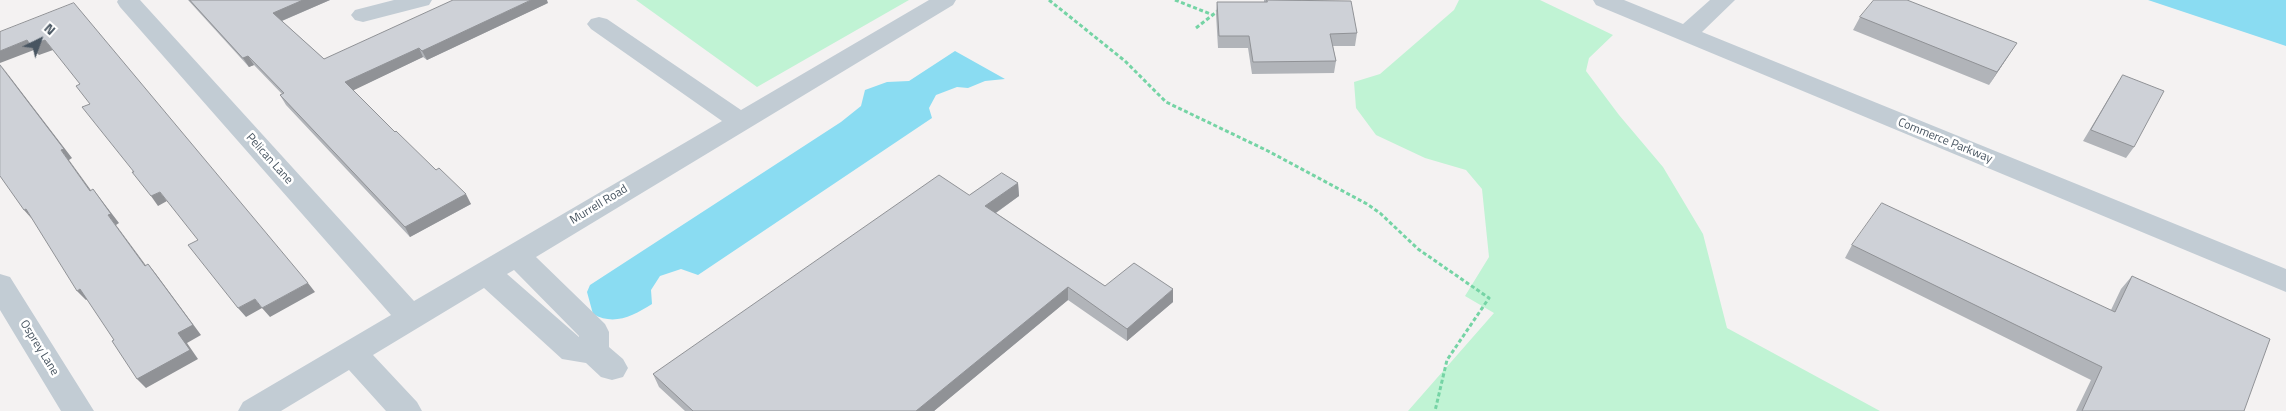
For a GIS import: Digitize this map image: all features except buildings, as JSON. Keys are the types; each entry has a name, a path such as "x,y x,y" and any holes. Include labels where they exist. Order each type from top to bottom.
{"street":[{"name":"Pelican Lane","path":"129,0 128,2 411,318"},
{"path":"363,15 422,0"},
{"name":"Murrell Road","path":"254,411 945,0"},
{"name":"Commerce Parkway","path":"1604,0 2286,281"},
{"path":"1686,34 1724,0"},
{"path":"599,24 740,121"},
{"path":"486,273 574,350 603,360 594,332 516,255"},
{"name":"Osprey Lane","path":"0,285 78,411"},
{"path":"352,353 406,411"}],"path":[{"path":"1049,0 1066,18 1127,63 1166,102 1268,152 1367,204 1380,213 1418,249 1489,298 1447,360 1435,411"},
{"path":"1175,0 1213,15"},
{"path":"1196,28 1226,5"}],"green space":[{"path":"636,0 909,0 757,87"},
{"path":"1459,0 1540,0 1613,35 1589,58 1586,71 1619,115 1663,167 1703,234 1727,328 1880,411 1408,411 1494,313 1465,296 1489,257 1482,189 1466,170 1425,158 1376,135 1356,108 1354,82 1380,74 1454,10"}],"water":[{"path":"2148,0 2286,0 2286,46"},
{"path":"955,51 1005,79 985,81 968,88 957,87 936,95 929,108 932,118 698,275 681,269 660,276 651,290 652,304 631,316 608,319 593,314 587,292 590,285 841,122 861,106 865,90 887,82 909,81"}]}
